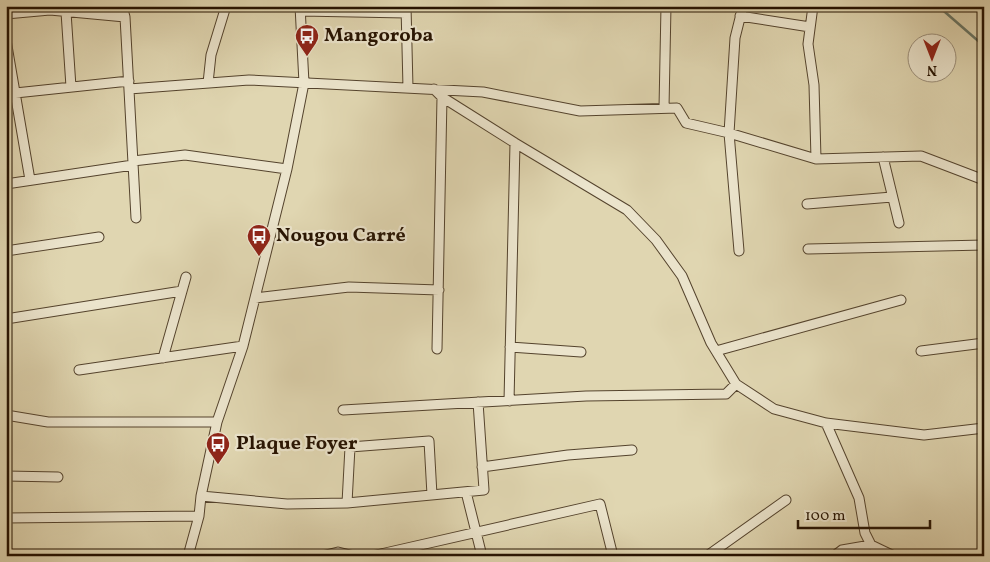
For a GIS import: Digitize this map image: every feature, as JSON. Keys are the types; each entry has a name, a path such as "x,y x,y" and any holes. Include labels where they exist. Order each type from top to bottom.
{"street":[{"path":"208,83 211,55 226,6"},
{"path":"664,108 666,6"},
{"path":"739,250 729,133 735,38 743,6"},
{"path":"813,6 808,44 814,85 816,159"},
{"path":"6,14 50,10 66,12 124,9 136,218"},
{"path":"188,556 199,516 201,496 217,422 243,346 287,169 304,82 300,9 406,10 408,88"},
{"path":"66,12 71,87"},
{"path":"740,16 810,27"},
{"path":"6,40 11,94 30,180"},
{"path":"11,94 71,87 249,80 483,92 580,111 677,108 686,124 729,133 816,159 921,156 984,180"},
{"path":"434,89 442,97 515,143 627,210 656,240 682,276 711,343 736,384 774,410 826,423 924,435 984,428"},
{"path":"438,349 442,97"},
{"path":"508,400 515,143"},
{"path":"6,184 185,155 287,169"},
{"path":"883,157 899,223"},
{"path":"807,204 892,197"},
{"path":"6,251 100,237"},
{"path":"808,249 984,245"},
{"path":"162,358 186,277"},
{"path":"255,298 348,287 439,290"},
{"path":"6,318 182,291"},
{"path":"716,351 901,300"},
{"path":"921,351 984,343"},
{"path":"79,370 243,346"},
{"path":"510,347 581,352"},
{"path":"343,410 586,396 726,394 736,384"},
{"path":"201,496 286,504 347,503 484,490 478,402"},
{"path":"6,414 48,422 217,422"},
{"path":"826,423 859,498 865,533 871,545"},
{"path":"347,503 350,447 429,441 432,495"},
{"path":"482,467 568,455 632,450"},
{"path":"6,476 58,477"},
{"path":"466,492 482,556"},
{"path":"706,556 786,500"},
{"path":"372,556 600,504 610,555"},
{"path":"6,518 199,516"},
{"path":"834,556 842,550 871,545 894,556"},
{"path":"322,556 338,552 354,556"}],"waterway":[{"path":"938,6 984,46"}],"place":[{"name":"Mangoroba","path":"307,57"},
{"name":"Nougou Carré","path":"259,257"},
{"name":"Plaque Foyer","path":"218,465"}]}
